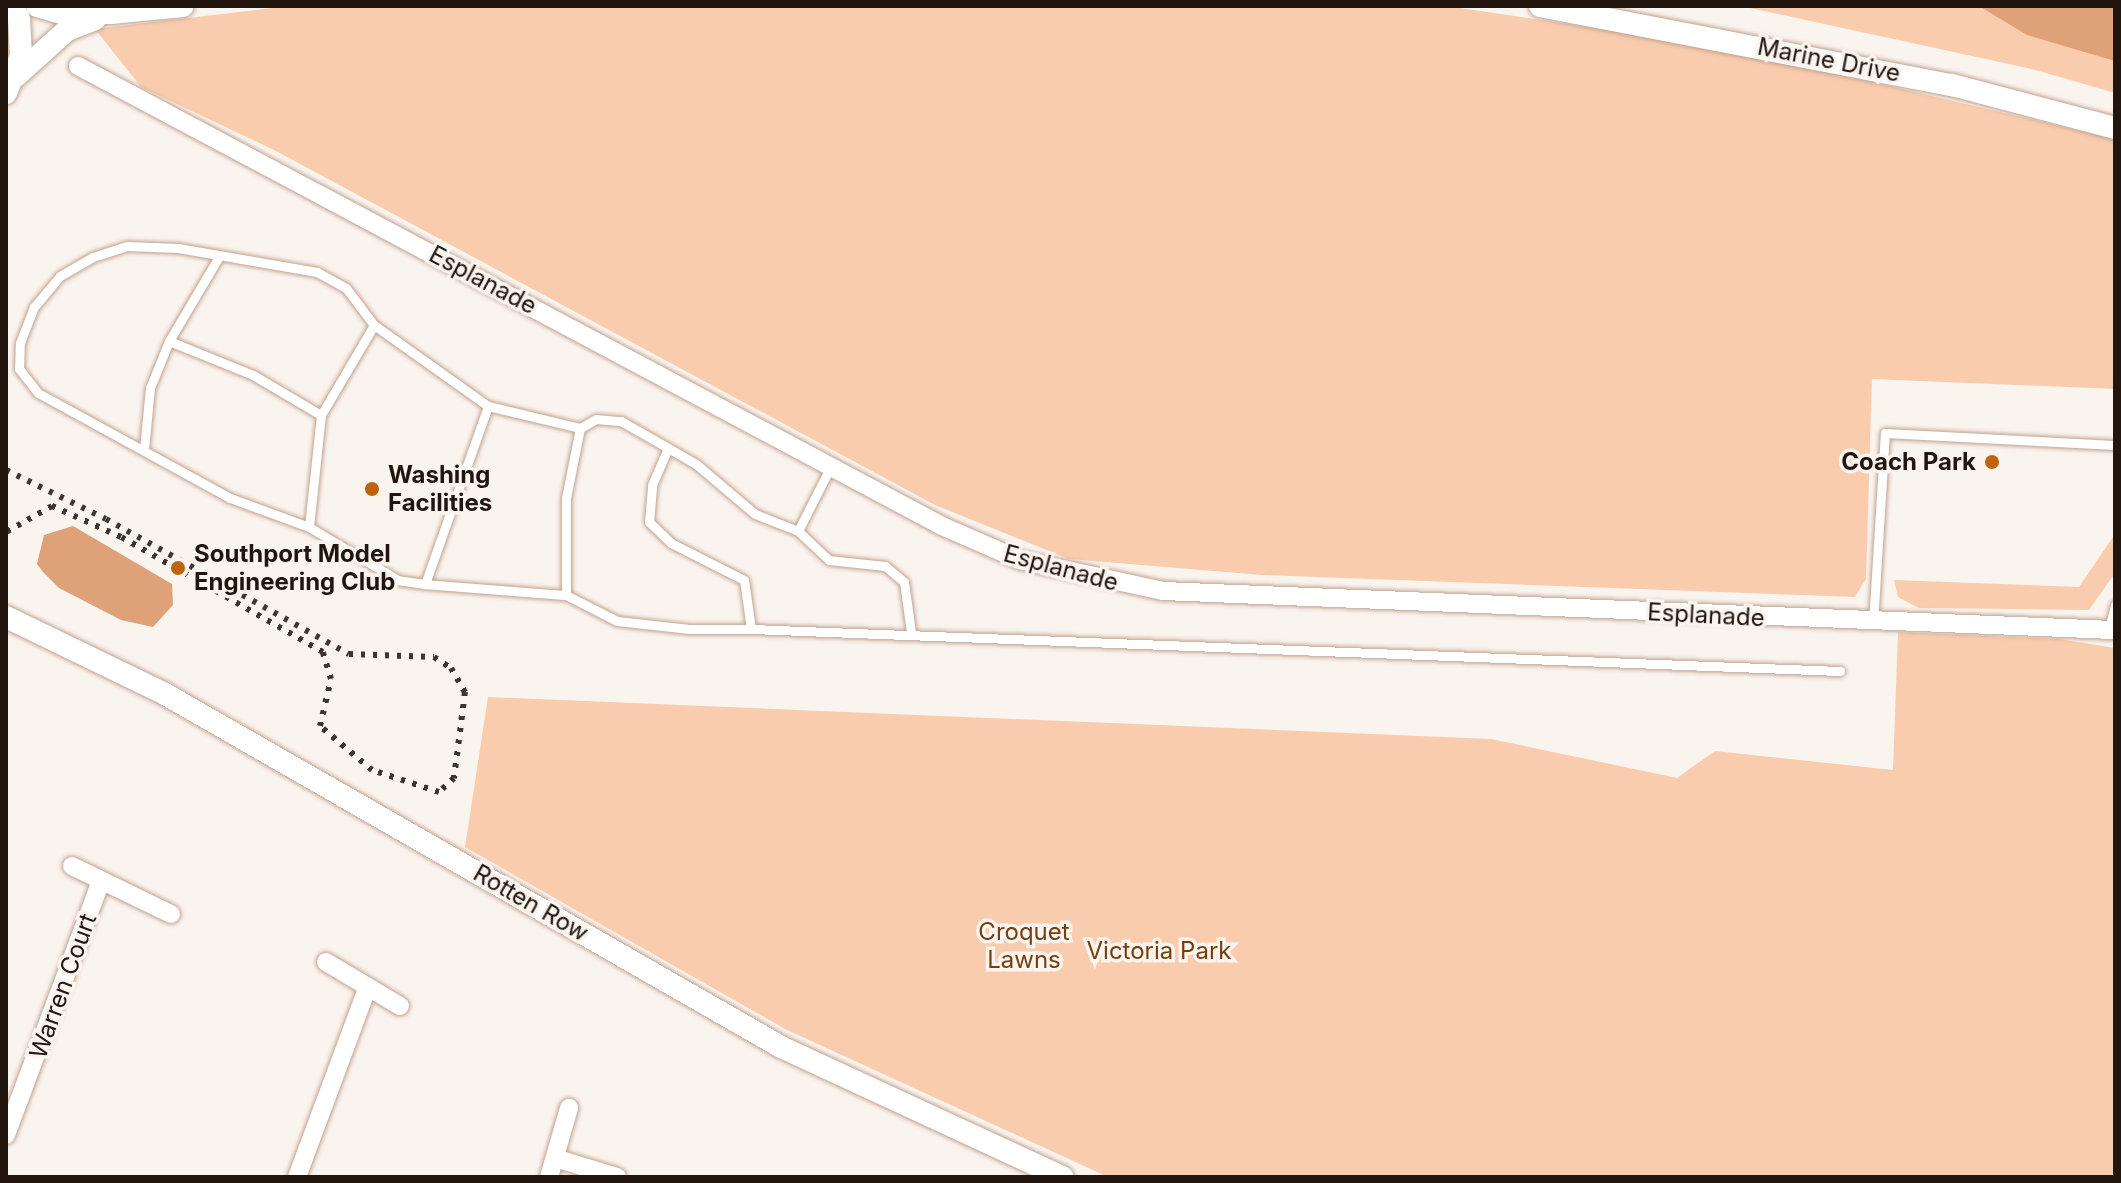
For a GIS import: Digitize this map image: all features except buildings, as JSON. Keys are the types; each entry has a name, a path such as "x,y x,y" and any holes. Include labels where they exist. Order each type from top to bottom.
{"street":[{"path":"11,84 22,40 12,6"},
{"path":"37,6 62,13 111,13 183,6"},
{"name":"Marine Drive","path":"1540,6 1938,82 2115,128"},
{"path":"11,84 67,30 111,13"},
{"name":"Esplanade","path":"78,66 832,464 942,526 1020,560 1126,586 1873,623 2112,629"},
{"name":"Rotten Row","path":"6,617 178,701 781,1047 1062,1177"},
{"path":"72,866 171,914"},
{"name":"Warren Court","path":"6,1135 101,881"},
{"path":"326,962 400,1006"},
{"path":"297,1177 367,989"},
{"path":"549,1177 569,1108"},
{"path":"555,1158 617,1177"}],"lane":[{"path":"911,632 904,582 885,566 829,560 798,531 755,514 696,464 609,418 580,428 488,406 374,325 346,288 317,272 218,258 178,248 127,246 93,257 60,276 34,307 20,343 19,369 38,393 230,498 309,527 398,580 566,595 617,621 690,629 911,632 1840,671"},
{"path":"144,449 150,388 169,341 218,258"},
{"path":"309,527 321,415 374,325"},
{"path":"169,341 253,375 321,415"},
{"path":"425,584 488,406"},
{"path":"566,595 566,498 580,428"},
{"path":"1873,623 1885,433 2115,445"},
{"path":"668,448 652,485 649,522 671,543 744,580 751,629"},
{"path":"798,531 832,464"},
{"path":"2112,629 2115,605"}],"green space":[{"path":"289,6 1447,6 1723,47 2115,139 2115,389 1872,379 1866,579 1855,597 1262,575 1069,559 935,505 276,151 141,87 95,29"},
{"path":"1741,6 2115,6 2115,93 2032,69"},
{"path":"2115,534 2115,573 2089,610 1919,608 1898,597 1894,580 2079,587"},
{"name":"Victoria Park","path":"1898,632 2059,639 2115,648 2115,1177 1108,1177 787,1030 465,847 488,697 1491,739 1677,778 1715,751 1893,770"}],"shaded area":[{"path":"1979,6 2115,6 2115,61 2027,35"},
{"path":"73,526 172,584 173,605 153,627 121,620 59,588 43,572 37,564 44,535"}],"railway":[{"path":"6,470 106,519 349,654 434,657 451,668 465,692 454,778 439,792 372,770 320,726 331,679 323,652 121,537 52,506 6,532"}],"place":[{"name":"Coach Park","path":"1992,462"},
{"name":"Washing Facilities","path":"372,489"},
{"name":"Southport Model Engineering Club","path":"178,568"}],"park label":[{"name":"Croquet Lawns","path":"1024,946"}]}
